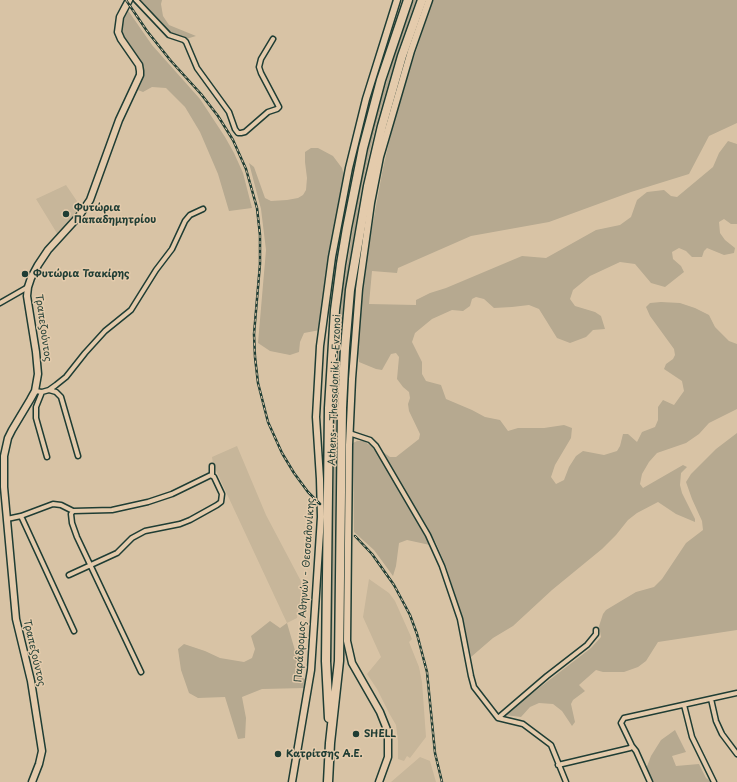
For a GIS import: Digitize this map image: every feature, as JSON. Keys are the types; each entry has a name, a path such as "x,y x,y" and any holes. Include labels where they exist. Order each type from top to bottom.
{"highway":[{"name":"Athens - Thessaloniki - Evzonoi","path":"330,742 326,661 329,408 335,310 347,228 362,155 379,87 408,0"},
{"name":"Athens - Thessaloniki - Evzonoi","path":"328,782 330,742 339,661 342,408 345,348 352,278 368,186 382,126 402,56 422,0"}],"main road":[{"name":"Τραπεζούντος","path":"32,782 40,761 41,747 31,681 18,629 4,487 4,463 6,447 12,430 34,391 38,374 28,308 28,287 33,274 48,250 79,216 90,200 119,120 138,79 140,71 139,65 120,39 118,32 120,17 129,0"},
{"name":"Παράδρομος Αθηνών - Θεσσαλονίκης","path":"292,782 311,675 321,517 316,417 320,346 332,256 349,168 366,99 397,0"},
{"path":"379,782 388,757 388,732 380,712 352,663 347,641 349,433 352,380 359,289 371,203 380,157 411,52 429,0"}],"street":[{"path":"136,0 168,35 186,42 197,68 229,112 238,133 245,132 268,112 279,107 261,73 259,66 261,59 273,39"},
{"path":"34,391 42,392 49,390 66,377 105,331 131,310 153,274 172,249 185,221 190,215 203,209"},
{"path":"0,302 28,287"},
{"path":"49,390 56,392 61,397 78,456"},
{"path":"42,392 36,407 36,418 47,457"},
{"path":"349,433 370,440 376,446 428,535 442,566 460,619 474,687 498,718 523,724 551,745 566,782"},
{"path":"69,575 116,554 132,538 145,531 180,524 190,520 221,502 222,494 214,477 212,476 212,466"},
{"path":"7,519 21,516 53,504 61,505 73,511 112,510 148,502 172,494 212,476"},
{"path":"73,511 71,514 74,530 141,672"},
{"path":"21,516 74,631"},
{"path":"498,718 547,676 588,645 596,634 596,630"},
{"path":"650,782 636,750 632,746 621,723 624,718 737,693"},
{"path":"711,699 716,721 722,734 737,754"},
{"path":"684,705 692,737 714,782"},
{"path":"558,765 627,750 632,746"}],"shaded area":[{"path":"140,0 162,0 161,4 163,16 169,25 196,36 186,39 170,34"},
{"path":"414,0 416,0 397,54 376,125 362,185 345,290 339,347 332,662 335,409 337,348 343,290 360,184 374,125 395,53"},
{"path":"433,0 737,0 737,123 709,136 689,174 631,192 549,222 471,236 398,268 397,273 372,271 369,304 416,305 416,300 430,293 446,288 522,256 546,258 596,230 620,225 631,217 637,200 647,192 664,190 671,196 677,197 713,167 719,153 728,141 737,144 737,224 731,224 724,219 719,222 720,233 725,240 735,248 734,253 724,255 707,248 702,257 692,257 686,251 679,248 672,252 673,259 681,266 684,272 665,287 651,283 635,264 620,262 590,276 573,290 570,299 575,306 595,312 601,316 605,329 593,330 586,337 570,343 557,338 539,309 529,305 494,308 484,299 476,297 472,299 470,306 463,311 452,310 432,319 415,333 412,342 422,362 422,374 426,381 441,385 446,399 485,417 500,420 508,431 518,428 544,428 564,425 572,428 571,438 555,465 551,477 556,484 564,480 569,467 576,456 583,451 604,455 617,451 623,434 628,434 637,442 642,432 655,427 658,420 658,407 663,400 674,405 684,391 682,381 664,369 666,364 673,359 675,355 674,349 650,316 646,307 650,303 680,303 695,308 709,315 715,327 729,341 737,344 737,409 709,423 699,434 686,443 657,453 649,462 642,474 640,484 643,488 683,465 687,467 681,473 680,485 695,522 676,514 658,502 637,513 628,520 602,549 552,590 513,626 493,638 471,657 464,623 446,566 436,543 383,452 390,457 396,457 419,439 420,434 409,411 409,392 397,379 399,357 396,353 391,354 382,370 359,362 358,353 365,266 383,168 407,78"},
{"path":"127,9 152,45 200,99 225,137 243,173 252,208 229,211 218,174 200,132 185,107 166,88 152,87 143,92 138,90 144,77 144,67 125,42 122,31"},
{"path":"311,148 318,148 333,156 342,168 344,176 337,211 320,330 304,333 300,342 299,352 290,355 270,351 258,343 266,250 261,209 249,163 254,167 265,198 271,201 298,198 303,195 306,190 307,178 305,152"},
{"path":"66,185 83,210 58,235 36,199"},
{"path":"737,433 737,630 658,642 646,661 638,667 624,672 603,672 596,670 579,685 585,691 573,700 571,704 575,722 572,726 562,711 553,704 539,703 530,707 521,717 504,715 591,648 601,637 599,626 606,610 636,592 654,587 662,579 686,543 703,530 702,521 686,482 691,474 716,449"},
{"path":"357,441 364,441 372,447 381,459 430,545 407,540 399,543 393,576 374,550 354,532 353,443"},
{"path":"237,446 266,515 303,585 297,618 287,623 213,464 212,457"},
{"path":"369,579 389,593 395,601 412,639 409,642 419,667 422,682 426,737 410,758 407,756 404,761 398,759 396,725 377,689 367,674 381,657 363,617"},
{"path":"270,621 280,628 287,623 303,678 307,680 306,688 262,689 242,697 246,718 245,738 238,739 225,697 198,698 189,693 181,670 178,649 184,644 220,658 244,662 252,658 255,649 251,636"},
{"path":"675,730 686,752 672,756 676,766 699,764 706,778 712,782 652,782 646,769 651,756 661,740"},
{"path":"420,757 430,761 436,782 391,782"}],"railway":[{"path":"126,0 147,31 218,116 233,140 246,169 257,208 260,235 260,264 254,334 258,383 268,422 282,453 308,492 320,504"},
{"path":"355,536 372,554 394,585 410,615 417,634 427,672 435,753 442,782"}],"place":[{"name":"Φυτώρια Παπαδημητρίου","path":"66,214"},
{"name":"Φυτώρια Τσακίρης","path":"25,274"},
{"name":"SHELL","path":"356,734"},
{"name":"Κατρίτσης Α.Ε.","path":"278,754"}]}
